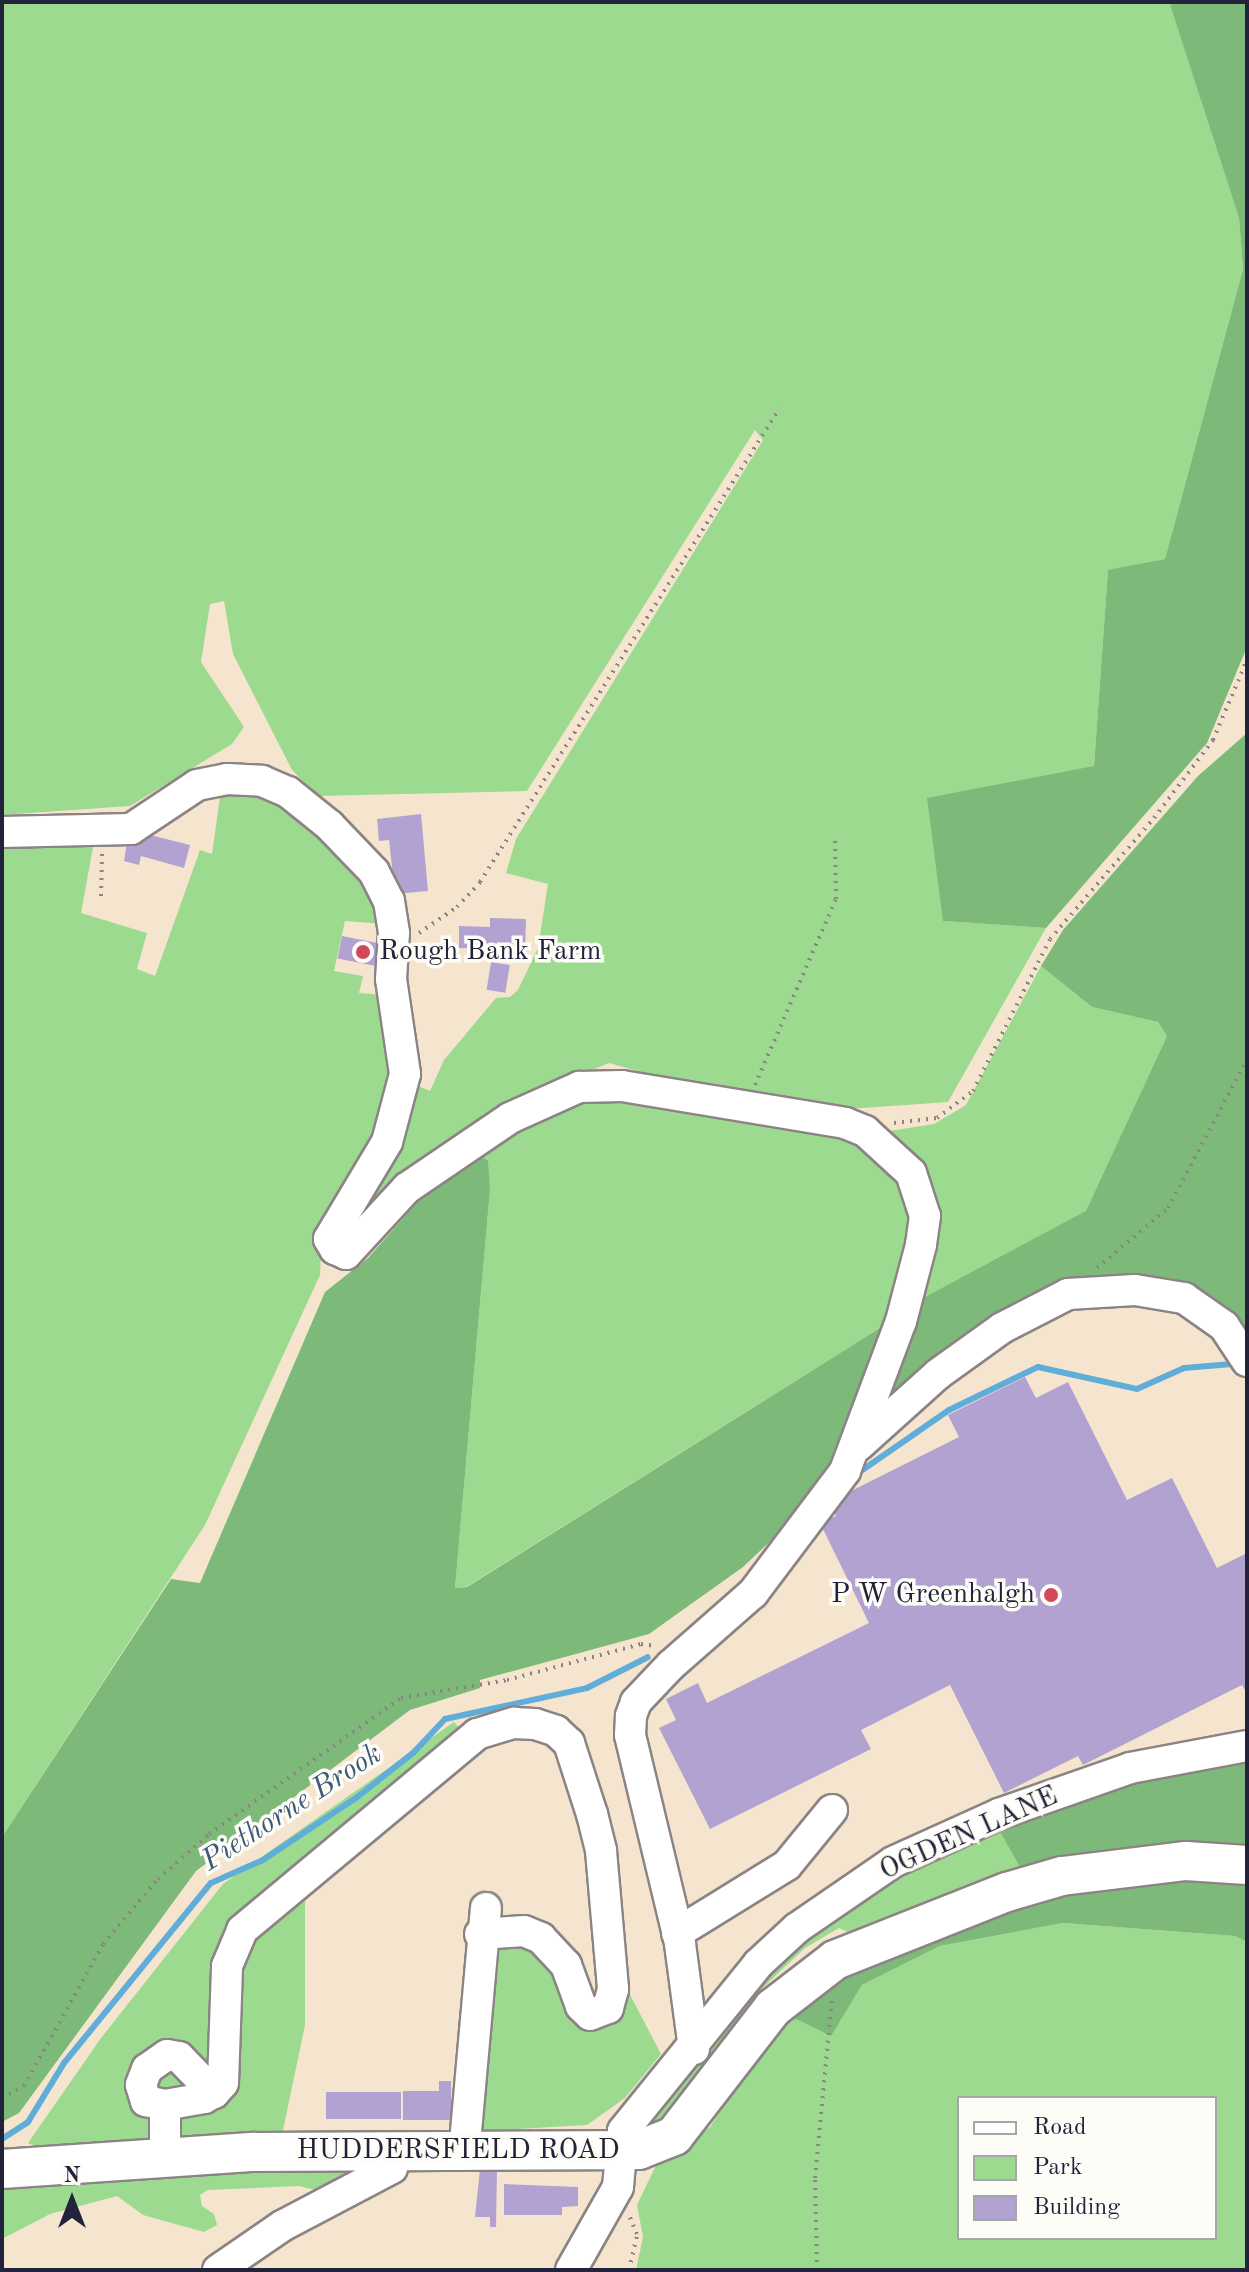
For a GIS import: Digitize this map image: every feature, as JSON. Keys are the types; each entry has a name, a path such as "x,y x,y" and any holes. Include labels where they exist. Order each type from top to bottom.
{"main road":[{"name":"HUDDERSFIELD ROAD","path":"2,2169 165,2156 396,2152 464,2154 619,2169 674,2136 773,2008 829,1964 1007,1892 1062,1876 1186,1861 1247,1865"}],"street":[{"path":"2,832 131,829 197,785 227,779 262,781 308,808 374,872 389,901 394,942 391,979 405,1057 399,1108 387,1142 329,1239 335,1249 346,1254 358,1246 379,1214 407,1188 548,1097 603,1084 748,1110 828,1118 865,1131 911,1173 925,1216 901,1321 845,1471 753,1593 677,1660 636,1702 630,1735 677,1933 694,2049"},
{"path":"855,1449 938,1374 1002,1328 1068,1294 1135,1290 1184,1298 1224,1326 1247,1361"},
{"path":"214,2093 179,2057 167,2055 147,2069 141,2085 146,2101 165,2105 214,2093 227,2071 227,1966 242,1930 477,1734 514,1723 535,1724 556,1731 569,1743 589,1803 601,1851 613,1989 608,2008 590,2015 581,2006 566,1965 541,1938 483,1921 464,2154"},
{"name":"OGDEN LANE","path":"571,2270 619,2169 623,2131 694,2049 758,1964 797,1928 893,1862 999,1814 1130,1768 1247,1746"},
{"path":"677,1933 787,1865 832,1810"},
{"path":"165,2105 165,2156"},
{"path":"218,2270 282,2226 392,2168 396,2152"}],"path":[{"path":"394,942 425,931 480,882 779,409"},
{"path":"865,1131 937,1118 973,1091 1050,939 1154,818 1213,740 1247,660"},
{"path":"101,896 104,831"},
{"path":"748,1110 836,899 835,840"},
{"path":"1068,1294 1168,1208 1245,1063 1247,1049"},
{"path":"1245,1063 1247,1072"},
{"path":"2,2098 24,2086 103,1944 158,1879 209,1834 401,1698 507,1680 641,1644 653,1644 677,1660"},
{"path":"817,2270 815,2178 834,1976 829,1964"},
{"path":"619,2169 637,2234 629,2270"}],"green space":[{"path":"2,2 1169,2 1239,218 1243,269 1165,559 1108,571 1094,766 943,921 1046,928 948,1102 848,1109 702,1089 609,1063 519,1100 346,1240 416,1085 430,1091 444,1060 496,998 510,997 518,990 538,948 548,884 506,873 516,839 763,440 755,430 527,791 318,796 292,770 233,654 224,601 210,604 201,662 244,727 232,744 130,806 2,815"},
{"path":"1169,2 1247,2 1247,647 1207,743 1046,928 943,921 927,798 1094,766 1108,570 1165,559 1243,269 1239,218"},
{"path":"1247,733 1247,1335 1081,1283 881,1407 923,1298 1086,1211 1167,1036 1158,1022 1092,1007 1041,966 1063,930 1198,776"},
{"path":"221,790 284,794 381,897 385,924 345,921 334,971 363,976 359,993 387,995 396,1099 321,1253 320,1275 205,1525 2,1837 2,839 94,842 81,913 147,933 137,969 155,976 200,850 212,854"},
{"path":"1041,966 1092,1007 1158,1022 1167,1036 1086,1212 923,1298 931,1232 883,1132 934,1124 966,1105"},
{"path":"585,1092 811,1121 880,1152 912,1197 906,1262 883,1326 466,1587 455,1588 490,1190 476,1152"},
{"path":"476,1152 488,1161 490,1190 455,1588 467,1587 883,1326 841,1449 816,1498 743,1567 649,1634 480,1680 480,1688 410,1710 196,1871 19,2113 2,2122 2,1837 171,1579 200,1583 325,1292 368,1258 439,1178"},
{"path":"454,1722 477,1747 305,1898 305,2025 282,2135 43,2149 28,2143 101,2038 223,1884"},
{"path":"1247,1761 1247,1845 1183,1842 1021,1869 995,1823 1064,1799 1187,1769"},
{"path":"995,1823 1021,1869 850,1933 839,1928 805,1948 753,1997 694,2084 652,2127 654,2116 769,1962 887,1878"},
{"path":"1247,1871 1247,1942 1235,1936 1063,1923 940,1946 862,1985 831,2036 784,2013 807,1992 1034,1893"},
{"path":"1063,1923 1235,1936 1247,1942 1247,2270 636,2270 643,2237 637,2205 657,2163 710,2127 784,2013 831,2035 862,1985 940,1946"},
{"path":"493,1943 544,1946 580,2013 626,1987 661,2054 625,2098 587,2125 479,2131"},
{"path":"379,2164 328,2193 299,2186 208,2190 200,2195 202,2206 214,2214 217,2225 204,2232 143,2215 117,2196 50,2214 2,2239 2,2180"}],"building":[{"path":"421,814 428,891 395,894 389,840 379,841 377,819"},
{"path":"142,833 190,845 184,868 141,856 139,865 124,861 128,836"},
{"path":"490,918 526,919 525,950 459,948 459,926 490,927"},
{"name":"Rough Bank Farm","path":"342,936 389,945 385,968 338,959"},
{"path":"491,962 510,965 505,993 487,990"},
{"name":"P W Greenhalgh","path":"1025,1377 1036,1398 1068,1382 1127,1500 1172,1478 1217,1568 1247,1553 1247,1694 1242,1685 1083,1765 1078,1756 1004,1793 950,1685 861,1730 871,1749 710,1829 659,1728 676,1720 666,1699 698,1683 707,1703 869,1623 820,1523 836,1516 829,1502 959,1437 948,1415"},
{"path":"439,2081 451,2081 451,2120 403,2120 403,2091 439,2091"},
{"path":"326,2092 401,2092 401,2119 326,2119"},
{"path":"480,2169 497,2170 496,2227 490,2227 490,2217 475,2217"},
{"path":"504,2184 578,2187 578,2206 562,2207 562,2215 504,2215"}],"waterway":[{"name":"Piethorne Brook","path":"861,1471 949,1410 1038,1367 1137,1389 1184,1368 1232,1364"},
{"name":"Piethorne Brook","path":"2,2139 28,2122 64,2063 211,1883 263,1860 356,1798 414,1752 445,1719 587,1688 648,1657"}],"place":[{"name":"Rough Bank Farm","path":"363,952"},
{"name":"P W Greenhalgh","path":"1051,1595"}]}
